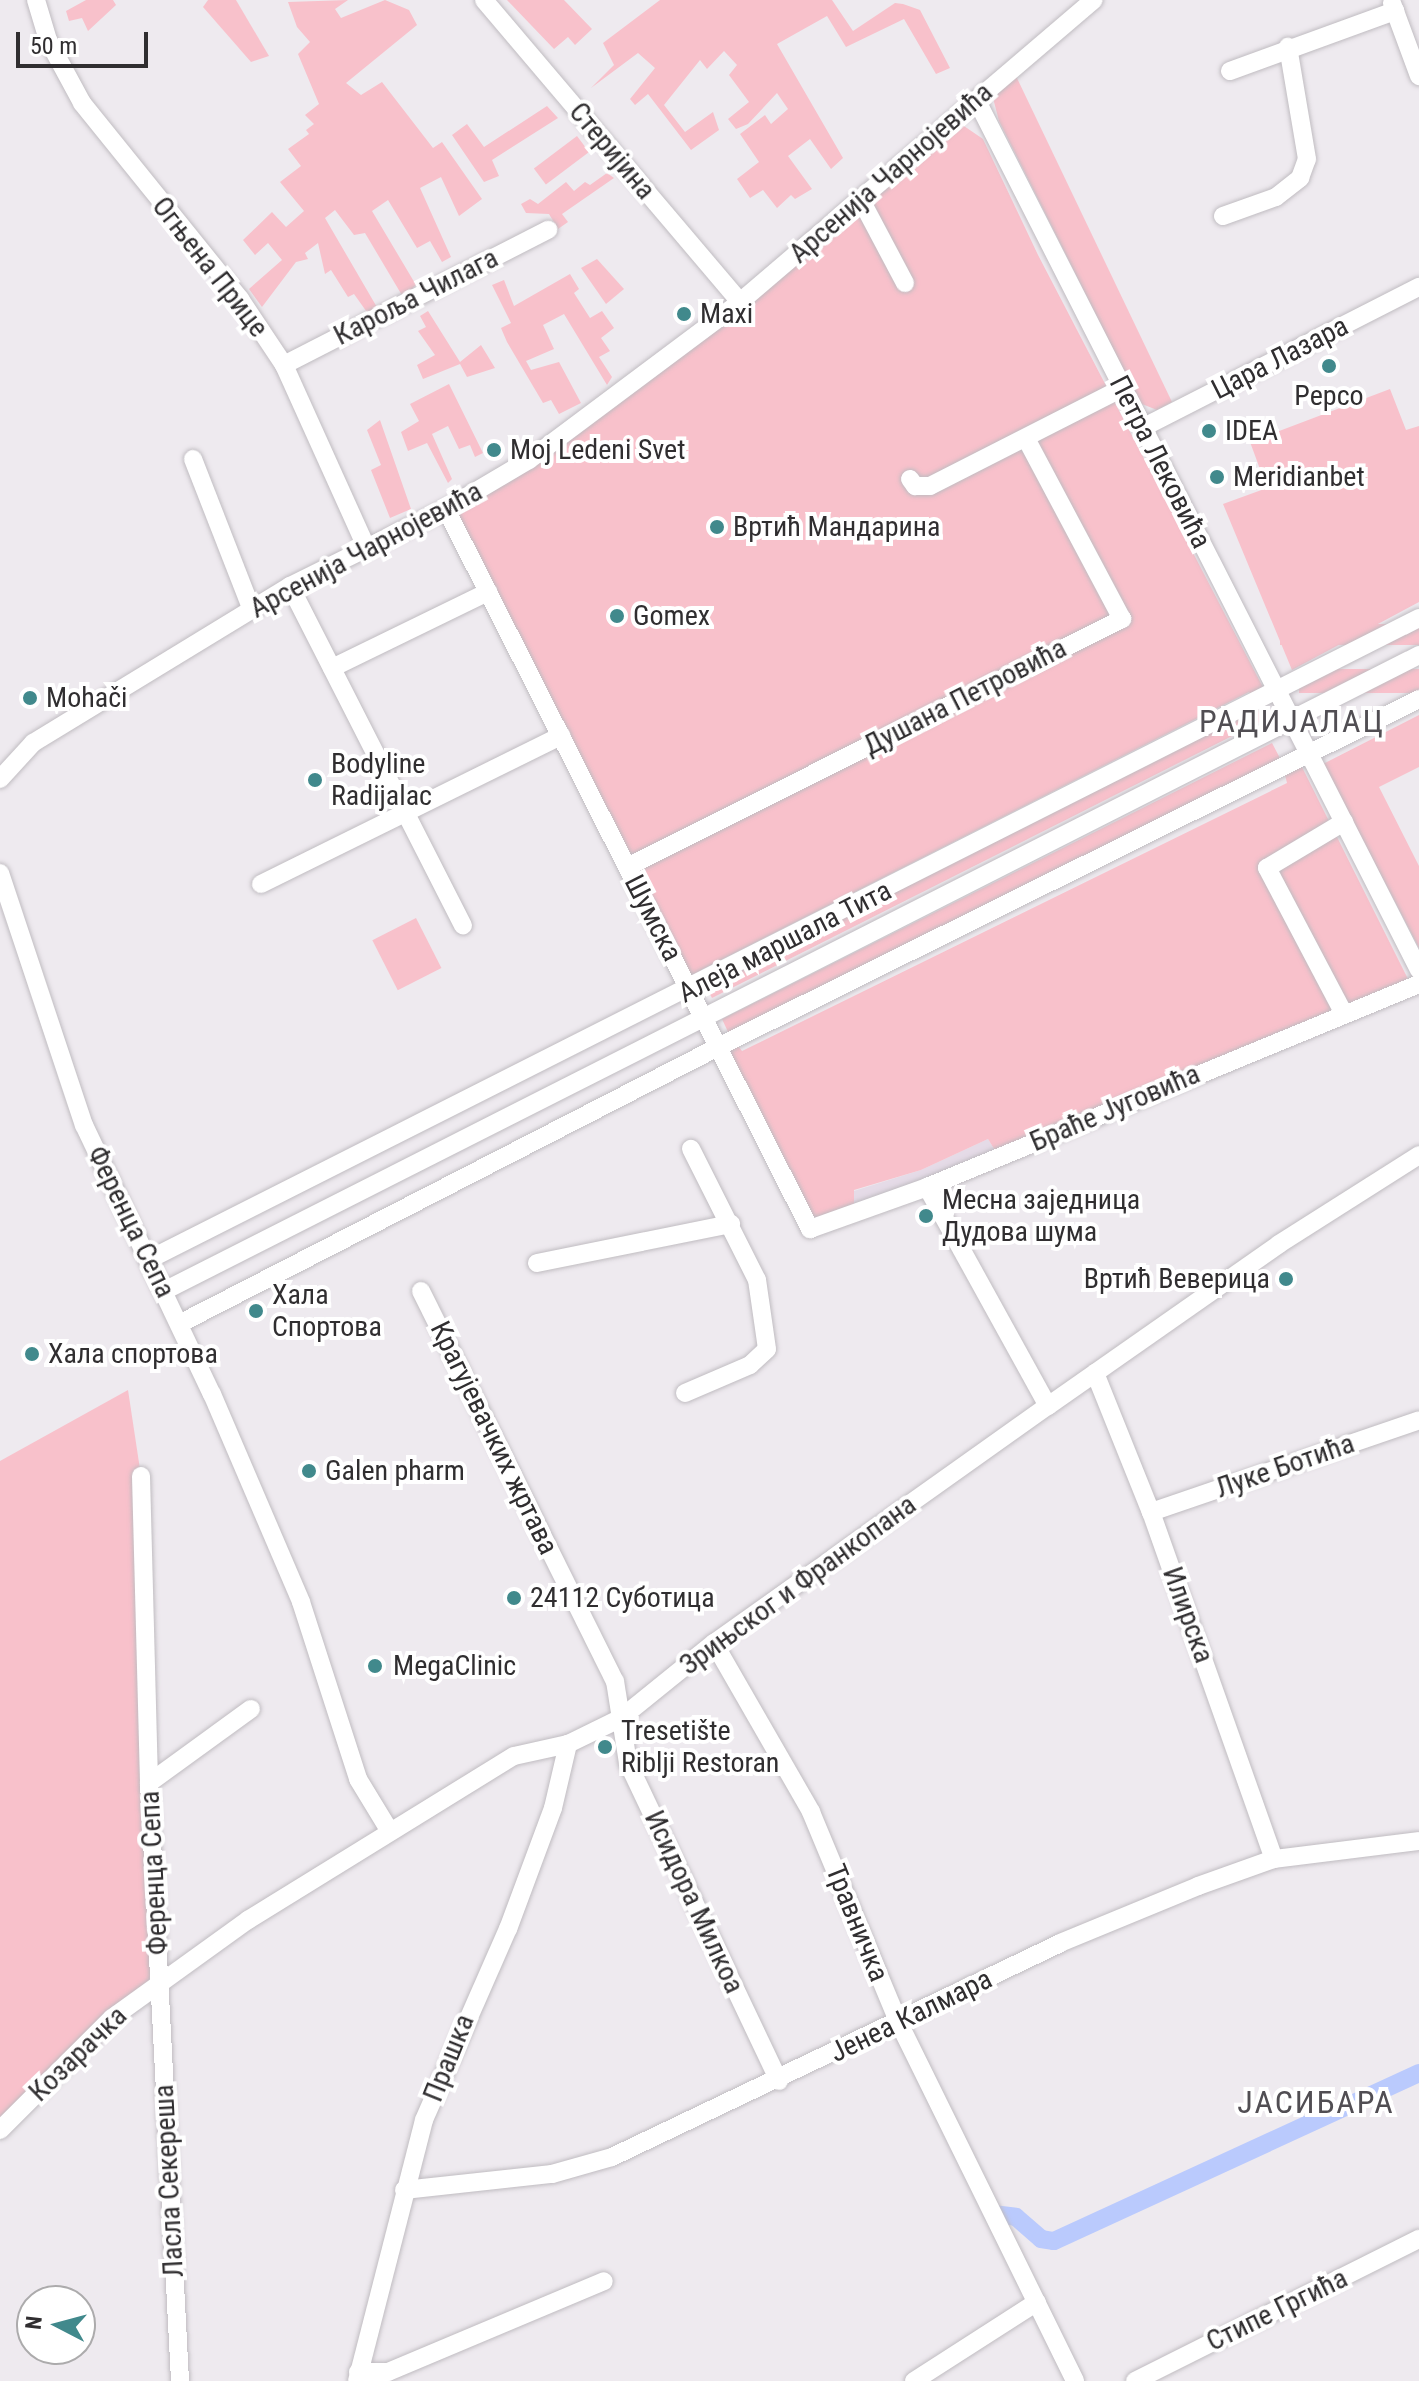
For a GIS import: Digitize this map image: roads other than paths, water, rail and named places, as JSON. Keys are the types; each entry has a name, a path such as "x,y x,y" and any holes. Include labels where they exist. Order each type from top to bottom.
{"street":[{"name":"Огњена Прице","path":"36,0 48,40 82,103 240,299 284,365 366,547"},
{"name":"Стеријина","path":"484,0 740,302"},
{"name":"Арсенија Чарнојевића","path":"0,779 33,743 290,586 446,509 529,460 740,302 1093,0"},
{"path":"1230,71 1393,6 1419,76"},
{"path":"1223,216 1276,197 1300,178 1307,159 1305,130 1288,47"},
{"name":"Петра Лековића","path":"977,101 1419,970"},
{"path":"861,200 905,283"},
{"name":"Кароља Чилага","path":"284,365 548,230"},
{"name":"Цара Лазара","path":"1142,428 1419,287"},
{"path":"910,479 915,486 930,486 1027,440 1122,388"},
{"name":"Душана Петровића","path":"627,867 1122,619 1027,440"},
{"path":"193,459 252,610"},
{"name":"Шумска","path":"446,509 810,1229"},
{"path":"290,586 463,925"},
{"path":"332,668 488,592"},
{"name":"Алеја маршала Тита","path":"148,1260 689,990 1419,618"},
{"name":"Алеја маршала Тита","path":"164,1291 700,1016 1419,655"},
{"path":"181,1323 716,1048 1310,756 1419,699"},
{"path":"261,884 561,736"},
{"path":"1343,1012 1267,868 1344,822"},
{"name":"Ференца Сепа","path":"0,873 84,1125 181,1323 301,1602 358,1779 389,1830"},
{"name":"Браће Југовића","path":"810,1229 927,1187 1343,1012 1419,984"},
{"path":"685,1393 750,1365 767,1349 757,1280 691,1149"},
{"name":"Зрињског и Франкопана","path":"159,1981 389,1830 514,1756 568,1744 621,1718 714,1643 1048,1406 1279,1244 1419,1155"},
{"path":"927,1187 1048,1406"},
{"path":"537,1263 731,1224"},
{"name":"Крагујевачких жртава","path":"421,1291 615,1681 621,1718"},
{"name":"Илирска","path":"1095,1373 1151,1512 1274,1859"},
{"name":"Луке Ботића","path":"1151,1512 1419,1420"},
{"name":"Ференца Сепа","path":"141,1476 149,1783 159,1981"},
{"name":"Травничка","path":"714,1643 811,1812 898,2021 1075,2381"},
{"path":"149,1783 251,1709"},
{"name":"Исидора Милкоа","path":"621,1718 628,1763 779,2081"},
{"name":"Прашка","path":"358,2376 424,2120 508,1929 553,1808 568,1744"},
{"name":"Јенеа Калмара","path":"404,2190 552,2174 612,2157 779,2081 1060,1943 1274,1859 1419,1841"},
{"name":"Козарачка","path":"0,2130 112,2018 159,1981"},
{"name":"Ласла Секереша","path":"159,1981 180,2381"},
{"name":"Стипе Гргића","path":"1135,2381 1419,2239"},
{"path":"358,2376 388,2372 604,2281"},
{"path":"914,2381 1037,2302"}],"waterway":[{"path":"993,2214 1016,2217 1041,2239 1054,2241 1419,2073"}],"place":[{"name":"Maxi","path":"684,314"},
{"name":"Pepco","path":"1329,366"},
{"name":"IDEA","path":"1209,431"},
{"name":"Moj Ledeni Svet","path":"494,450"},
{"name":"Meridianbet","path":"1217,477"},
{"name":"Вртић Мандарина","path":"717,527"},
{"name":"Gomex","path":"617,616"},
{"name":"Mohači","path":"30,698"},
{"name":"Bodyline Radijalac","path":"315,780"},
{"name":"Месна заједница Дудова шума","path":"926,1216"},
{"name":"Вртић Веверица","path":"1286,1279"},
{"name":"Хала Спортова","path":"256,1311"},
{"name":"Хала спортова","path":"32,1354"},
{"name":"Galen pharm","path":"309,1471"},
{"name":"24112 Суботица","path":"514,1598"},
{"name":"MegaClinic","path":"375,1666"},
{"name":"Tresetište Riblji Restoran","path":"605,1747"}],"district":[{"name":"РАДИЈАЛАЦ","path":"1292,721"},
{"name":"ЈАСИБАРА","path":"1316,2102"}]}
